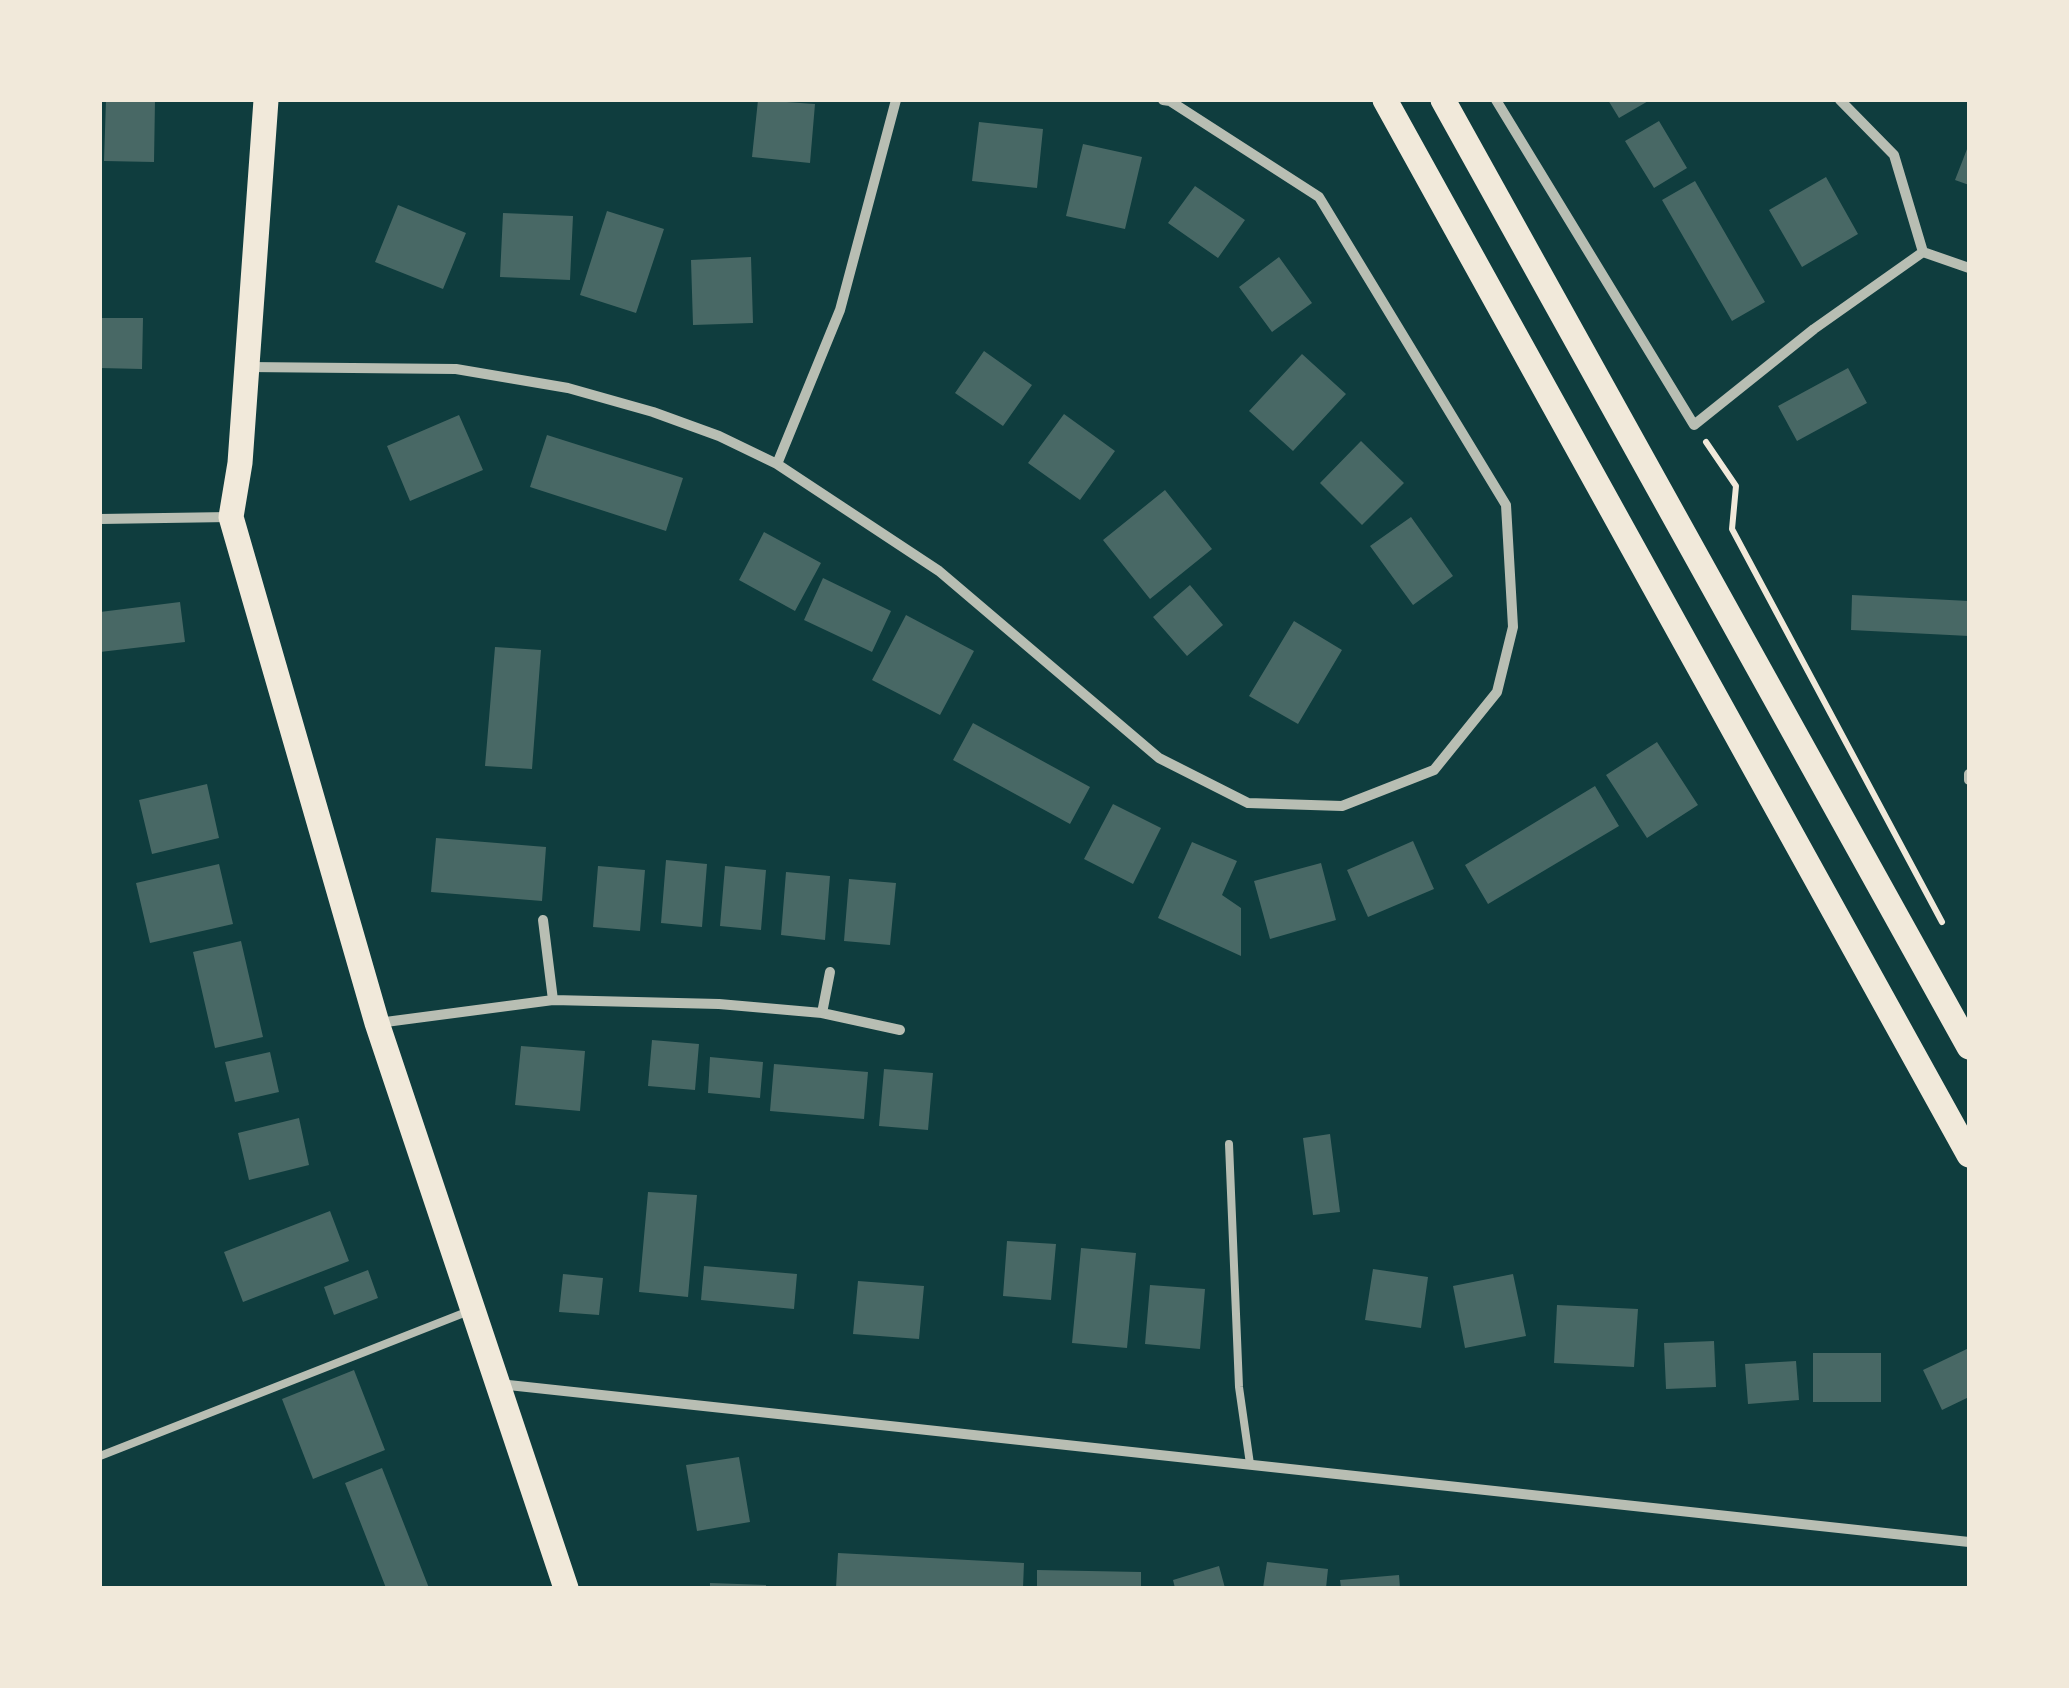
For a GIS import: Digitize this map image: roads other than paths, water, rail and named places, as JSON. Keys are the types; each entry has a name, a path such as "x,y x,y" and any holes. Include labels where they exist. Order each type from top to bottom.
{"main road":[{"path":"266,100 240,462 231,517 377,1024 566,1588"},
{"path":"1386,100 1969,1155"},
{"path":"1443,100 1969,1046"}],"street":[{"path":"777,464 840,310 896,100"},
{"path":"247,366 456,370 568,388 719,436 777,464 939,572 1158,758 1248,803 1342,806 1434,770 1497,692 1513,627 1506,505 1319,197 1170,101 1162,100"},
{"path":"1496,100 1694,425 1814,329 1923,252"},
{"path":"1840,100 1894,155 1923,252"},
{"path":"1923,252 1969,268"},
{"path":"100,519 231,517"},
{"path":"543,920 553,1000"},
{"path":"822,1014 830,972"},
{"path":"377,1024 553,1000 719,1004 822,1014 900,1030"},
{"path":"498,1384 1969,1542"}],"lane":[{"path":"1229,1144 1239,1386 1250,1464"},
{"path":"100,1456 473,1310"}]}
